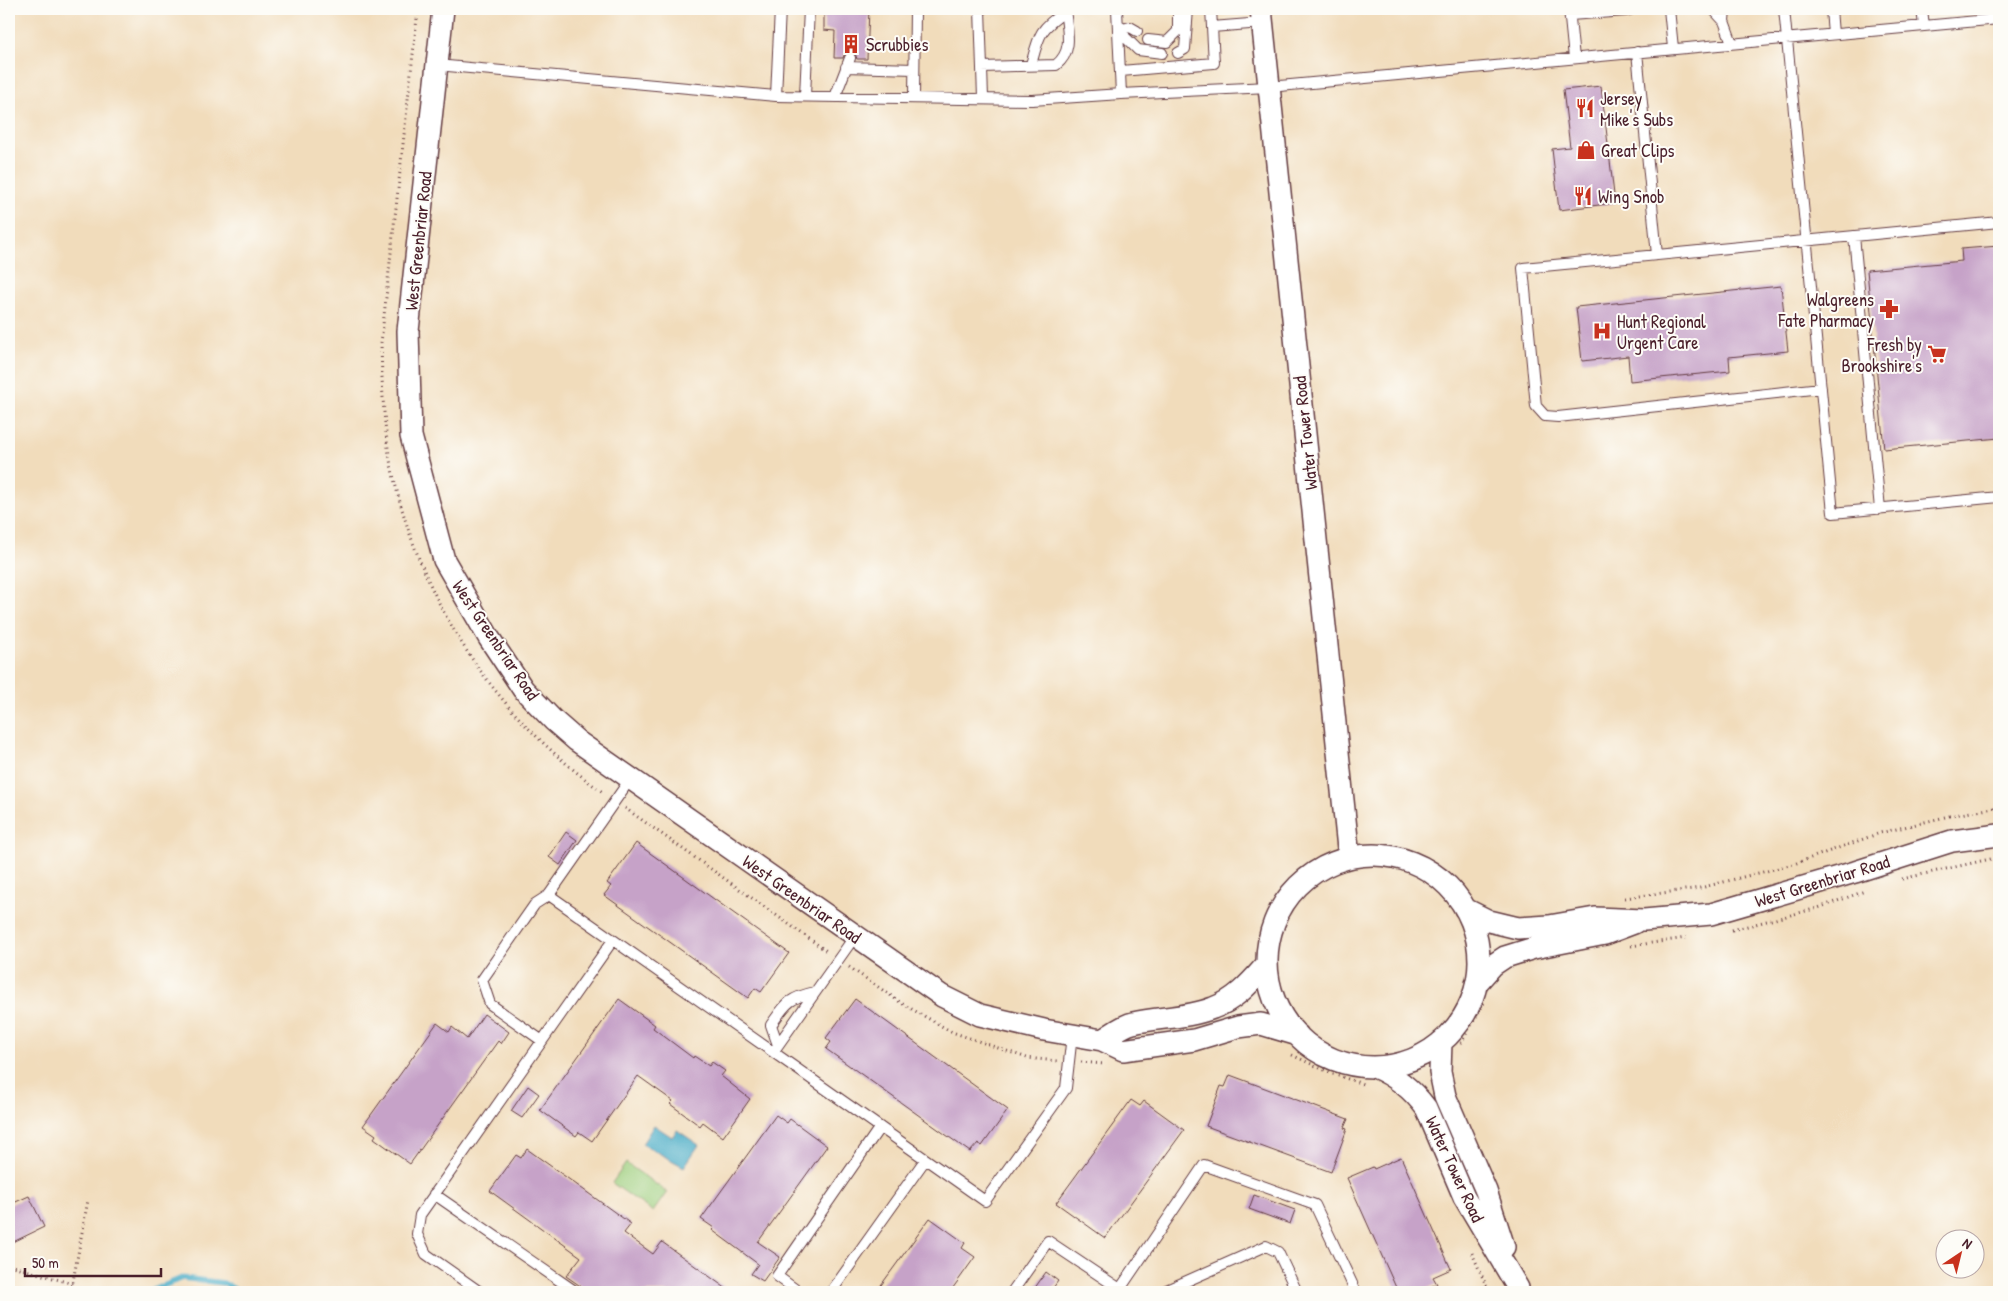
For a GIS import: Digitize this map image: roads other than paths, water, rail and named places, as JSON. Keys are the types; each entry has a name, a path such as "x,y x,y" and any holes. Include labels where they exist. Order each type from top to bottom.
{"street":[{"name":"West Greenbriar Road","path":"443,9 408,331 411,436 444,560 489,638 524,689 553,720 577,741 942,996 980,1015 1044,1030 1102,1040 1123,1050 1194,1040 1238,1027 1261,1024 1291,1043"},
{"name":"Water Tower Road","path":"1261,16 1349,858"},
{"name":"West Greenbriar Road","path":"1465,909 1489,921 1518,928 1550,926 1595,918 1644,920 1711,914 1855,872 1952,841 1999,835"},
{"path":"1376,855 1394,857 1410,862 1440,879 1452,890 1465,909 1475,934 1482,990 1471,1000 1464,1015 1454,1029 1451,1044 1392,1065 1372,1076 1355,1065 1291,1043 1268,982 1267,947 1277,914 1286,899 1311,874 1326,865 1349,858 1376,855"},
{"name":"West Greenbriar Road","path":"1482,990 1505,957 1534,948 1605,934 1644,920"},
{"path":"1102,1040 1131,1023 1177,1018 1213,1008 1231,999 1247,986 1267,964"},
{"name":"Water Tower Road","path":"1451,1044 1440,1072 1446,1096 1486,1190 1516,1291"},
{"name":"Water Tower Road","path":"1372,1076 1403,1083 1418,1097 1426,1108 1464,1197 1516,1291"}],"lane":[{"path":"776,96 780,9"},
{"path":"805,96 809,9"},
{"path":"914,98 915,9"},
{"path":"980,9 983,98"},
{"path":"1117,9 1125,37 1138,50 1162,53"},
{"path":"1148,40 1167,42 1178,31 1178,9"},
{"path":"1178,53 1185,49 1188,9"},
{"path":"1121,71 1214,63 1211,9"},
{"path":"1574,58 1569,12 1626,11 1632,9"},
{"path":"1669,9 1673,48"},
{"path":"1713,9 1724,21 1732,43"},
{"path":"1724,21 1725,9"},
{"path":"1784,9 1833,513 1999,497"},
{"path":"1830,9 1833,34"},
{"path":"1922,9 1924,26"},
{"path":"982,67 1031,66 1056,65 1064,59 1069,47 1066,10 1047,23 1038,39 1031,66"},
{"path":"1212,27 1261,16"},
{"path":"437,65 776,96 1032,100 1269,87 1999,19"},
{"path":"1121,27 1130,27 1137,31"},
{"path":"1121,27 1121,94"},
{"path":"1637,52 1658,255"},
{"path":"835,97 848,63 914,70"},
{"path":"1821,388 1558,417 1545,416 1536,406 1523,268 1999,222"},
{"path":"1854,236 1880,508"},
{"path":"541,1040 490,1004 482,980 535,904 549,895 631,778"},
{"path":"549,895 776,1049 880,1128 984,1201 1066,1088 1072,1035"},
{"path":"776,1049 854,936"},
{"path":"480,1292 426,1254 417,1234 420,1215 613,940"},
{"path":"776,1049 771,1025 781,1010 786,1003 799,996 815,992"},
{"path":"799,1292 777,1276 880,1128"},
{"path":"831,1292 925,1160"},
{"path":"1012,1292 1048,1240 1121,1291 1204,1165 1314,1206 1356,1292"},
{"path":"434,1194 576,1292"},
{"path":"1162,1292 1266,1246 1278,1252 1297,1292"}],"water":[{"path":"654,1125 672,1137 677,1130 699,1145 684,1167 642,1144"}],"waterway":[{"path":"149,1292 182,1278 223,1283 240,1292"}],"place":[{"name":"Scrubbies","path":"851,44"},
{"name":"Jersey Mike's Subs","path":"1585,108"},
{"name":"Great Clips","path":"1586,150"},
{"name":"Wing Snob","path":"1583,196"},
{"name":"Walgreens Fate Pharmacy","path":"1889,309"},
{"name":"Hunt Regional Urgent Care","path":"1602,331"},
{"name":"Fresh by Brookshire's","path":"1937,354"}]}
